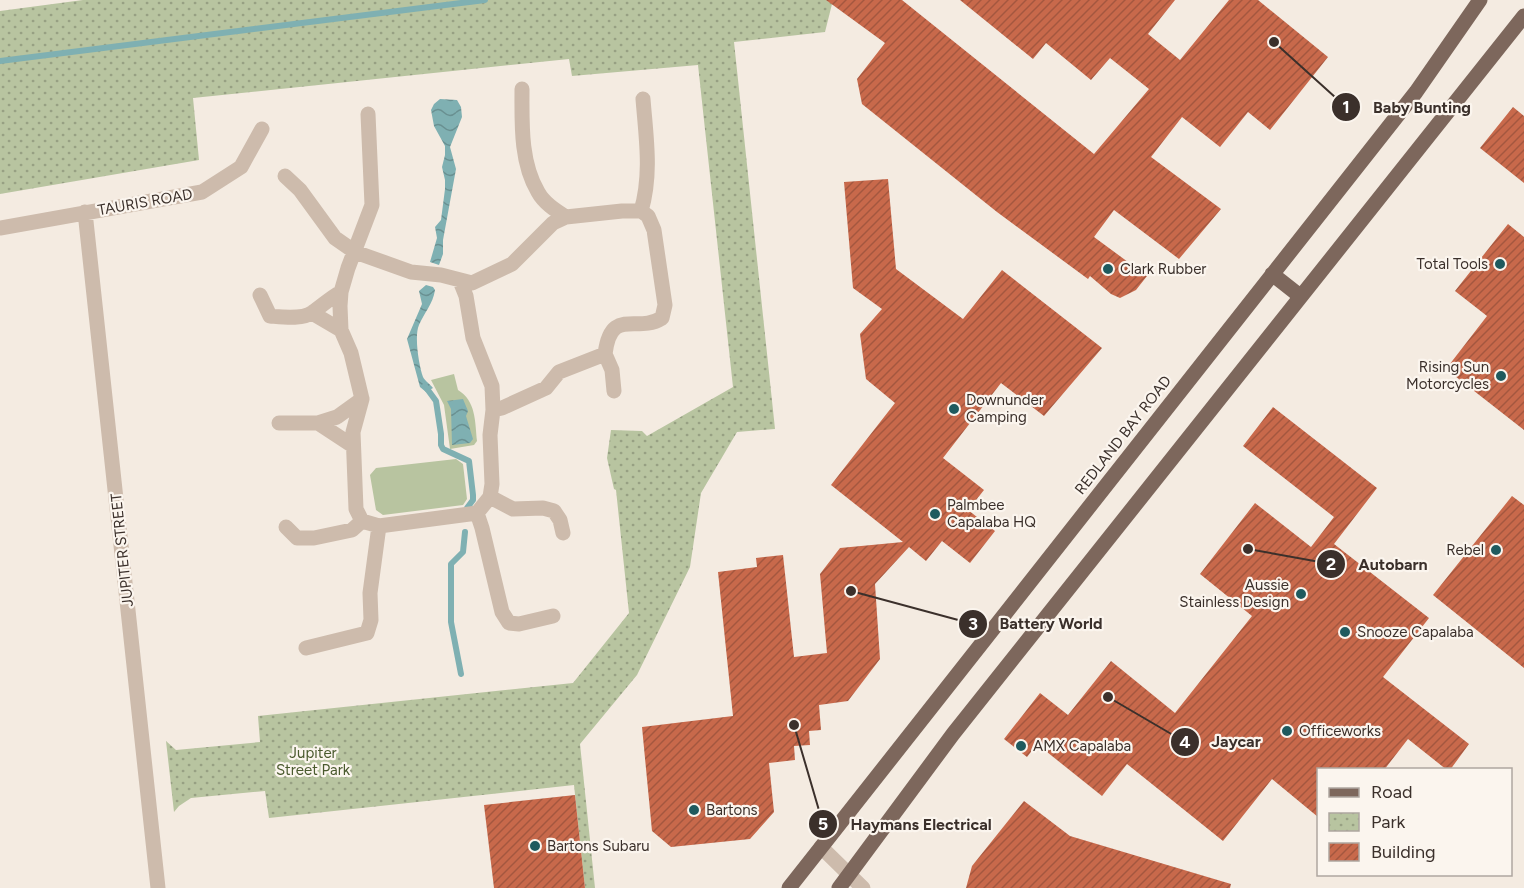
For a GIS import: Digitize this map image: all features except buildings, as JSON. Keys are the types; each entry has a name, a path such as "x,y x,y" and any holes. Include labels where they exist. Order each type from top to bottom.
{"main road":[{"name":"REDLAND BAY ROAD","path":"789,888 1416,92 1480,0"},
{"path":"839,888 953,734 1524,16"},
{"path":"1272,274 1300,296"}],"street":[{"path":"522,89 523,129 530,174 538,193 551,208 566,217"},
{"path":"641,211 647,192 648,169 644,99"},
{"path":"368,114 372,205 341,292 341,330 351,353 362,399 353,432 353,446 356,509 362,521 379,526 477,513 490,498 492,387 473,338 466,296 460,281"},
{"name":"TAURIS ROAD","path":"0,228 202,192 241,167 262,129"},
{"path":"285,176 300,190 335,238 355,252 411,272 441,275 472,283 512,264 532,241 553,223 566,217 641,211 648,216 654,230 665,305 662,318 654,322 616,326 607,338 605,354 612,370 614,391"},
{"name":"JUPITER STREET","path":"85,212 158,888"},
{"path":"260,295 270,316 286,318 312,314 331,297 341,292"},
{"path":"312,314 341,330"},
{"path":"493,410 546,388 559,372 605,354"},
{"path":"279,423 318,423 337,417 362,399"},
{"path":"318,423 353,446"},
{"path":"490,498 513,509 543,508 554,511 564,533"},
{"path":"477,513 502,612 509,623 519,624 553,616"},
{"path":"286,527 297,538 314,538 352,530 362,521"},
{"path":"306,648 367,633 371,620 370,593 379,526"},
{"path":"821,846 863,888"}],"green space":[{"name":"Jupiter Street Park","path":"83,0 833,0 825,32 734,42 775,429 737,432 701,493 690,567 637,675 580,744 595,888 585,888 574,785 269,818 265,791 191,798 174,812 166,741 176,750 260,742 258,716 573,683 629,613 616,490 607,458 611,430 642,431 647,436 733,387 698,65 572,76 569,59 193,98 199,160 0,194 0,11"},
{"path":"454,374 458,390 471,406 477,441 474,445 450,449 444,405 431,380"},
{"path":"456,459 463,464 467,499 463,505 383,515 376,510 370,475 376,468"}],"water":[{"path":"440,99 457,100 461,107 462,117 450,147 456,169 443,240 443,254 439,265 430,262 437,238 435,227 441,220 445,189 442,167 445,146 434,126 431,110"},
{"path":"426,285 435,290 419,325 417,343 423,377 433,388 426,392 420,387 407,339 422,304 419,291"},
{"path":"463,399 468,411 466,416 473,439 470,443 452,445 451,409 447,401"}],"waterway":[{"path":"0,61 485,0"},
{"path":"425,386 436,401 443,449 469,461 473,500 467,508"},
{"path":"461,674 451,622 451,564 463,552 465,532"}],"place":[{"name":"Baby Bunting","path":"1274,42"},
{"name":"Total Tools","path":"1500,264"},
{"name":"Clark Rubber","path":"1108,269"},
{"name":"Rising Sun Motorcycles","path":"1501,376"},
{"name":"Downunder Camping","path":"954,409"},
{"name":"Palmbee Capalaba HQ","path":"935,514"},
{"name":"Autobarn","path":"1248,549"},
{"name":"Rebel","path":"1496,550"},
{"name":"Battery World","path":"851,591"},
{"name":"Aussie Stainless Design","path":"1301,594"},
{"name":"Snooze Capalaba","path":"1345,632"},
{"name":"Jaycar","path":"1108,697"},
{"name":"Haymans Electrical","path":"794,725"},
{"name":"Officeworks","path":"1287,731"},
{"name":"AMX Capalaba","path":"1021,746"},
{"name":"Bartons","path":"694,810"},
{"name":"Bartons Subaru","path":"535,846"}]}
